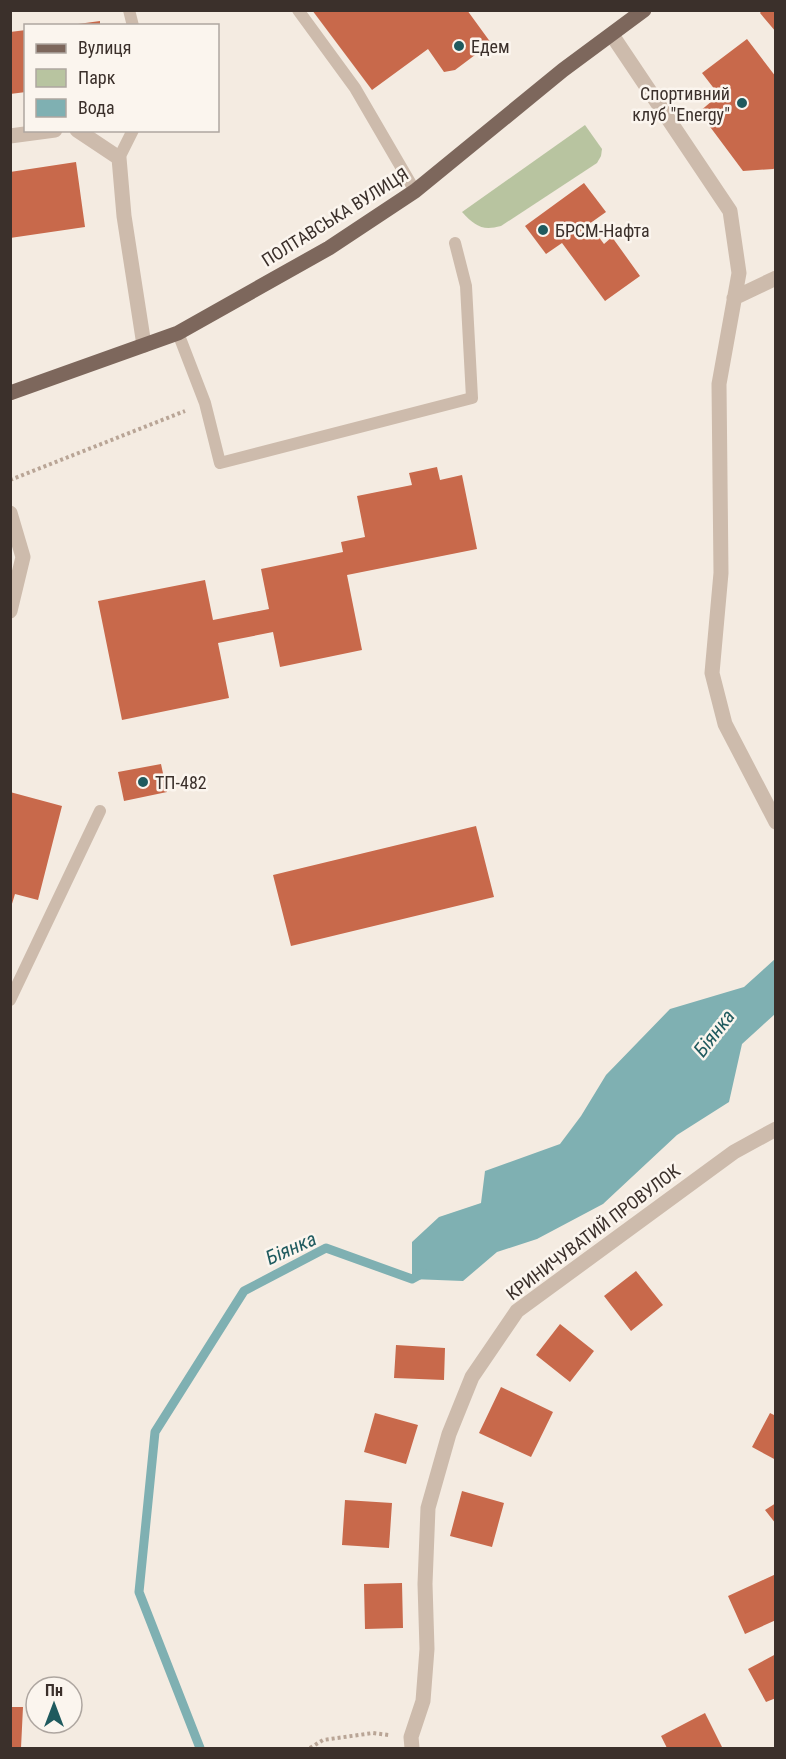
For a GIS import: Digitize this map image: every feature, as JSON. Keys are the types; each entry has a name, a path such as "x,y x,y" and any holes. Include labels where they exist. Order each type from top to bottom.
{"main road":[{"name":"ПОЛТАВСЬКА ВУЛИЦЯ","path":"10,393 178,333 329,248 415,190 563,70 644,10"}],"street":[{"path":"612,35 730,211 739,273 719,384 722,573 712,673 725,724 776,822"},
{"path":"10,136 40,132"},
{"path":"80,132 119,158 124,216 144,345"},
{"path":"734,298 776,278"},
{"path":"10,513 23,557 10,611"},
{"name":"КРИНИЧУВАТИЙ ПРОВУЛОК","path":"412,1743 423,1701 427,1650 424,1584 429,1508 448,1434 472,1377 517,1311 734,1152 776,1129"}],"lane":[{"path":"298,10 355,88 415,190"},
{"path":"119,158 132,132"},
{"path":"178,333 205,403 220,463 472,398 466,286 455,243"},
{"path":"10,1000 100,812"}],"path":[{"path":"10,480 205,403"},
{"path":"310,1749 323,1740 373,1733 412,1743"}],"green space":[{"path":"585,125 602,149 597,163 501,226 489,228 479,226 462,212"}],"water":[{"path":"775,959 775,1014 742,1044 729,1102 677,1135 603,1204 537,1239 497,1252 463,1281 412,1279 412,1242 439,1217 481,1203 485,1171 560,1144 581,1116 606,1075 670,1009 744,987"}],"building":[{"path":"312,10 467,10 491,43 455,70 444,72 428,49 372,90"},
{"path":"762,10 776,10 776,32 760,13"},
{"path":"100,21 100,24 78,24"},
{"path":"24,30 24,92 10,94 10,32"},
{"name":"Спортивний клуб \"Energy\"","path":"747,39 776,77 776,168 773,169 743,171 699,112 719,95 702,73"},
{"path":"76,162 85,227 10,238 10,172"},
{"path":"584,183 606,212 589,224 604,244 612,237 640,276 605,301 562,243 546,254 525,226"},
{"path":"437,467 440,480 462,475 477,549 347,575 362,650 280,667 273,632 218,643 229,698 122,720 98,601 205,580 213,620 269,609 261,569 343,552 341,542 365,537 357,496 412,485 409,473"},
{"name":"ТП-482","path":"161,764 167,792 124,801 118,772"},
{"path":"10,792 62,806 38,900 15,894 11,907"},
{"path":"476,826 494,897 291,946 273,875"},
{"path":"636,1271 663,1305 631,1331 604,1296"},
{"path":"560,1324 594,1351 570,1382 536,1355"},
{"path":"396,1345 445,1348 444,1380 394,1378"},
{"path":"501,1387 553,1412 531,1457 479,1433"},
{"path":"375,1413 418,1425 406,1464 364,1452"},
{"path":"770,1413 776,1416 776,1460 752,1447"},
{"path":"462,1491 504,1503 492,1547 450,1536"},
{"path":"345,1500 392,1503 389,1548 342,1545"},
{"path":"776,1503 776,1524 765,1510"},
{"path":"776,1574 776,1620 745,1634 728,1596"},
{"path":"402,1583 403,1628 365,1629 364,1584"},
{"path":"776,1654 776,1698 766,1702 748,1669"},
{"path":"10,1707 23,1707 21,1748 10,1748"},
{"path":"705,1713 722,1747 667,1748 661,1736"}],"waterway":[{"name":"Біянка","path":"200,1748 139,1592 155,1432 244,1291 326,1248 412,1279 423,1273"}],"place":[{"name":"Едем","path":"459,46"},
{"name":"Спортивний клуб \"Energy\"","path":"742,103"},
{"name":"БРСМ-Нафта","path":"543,230"},
{"name":"ТП-482","path":"143,782"}]}
